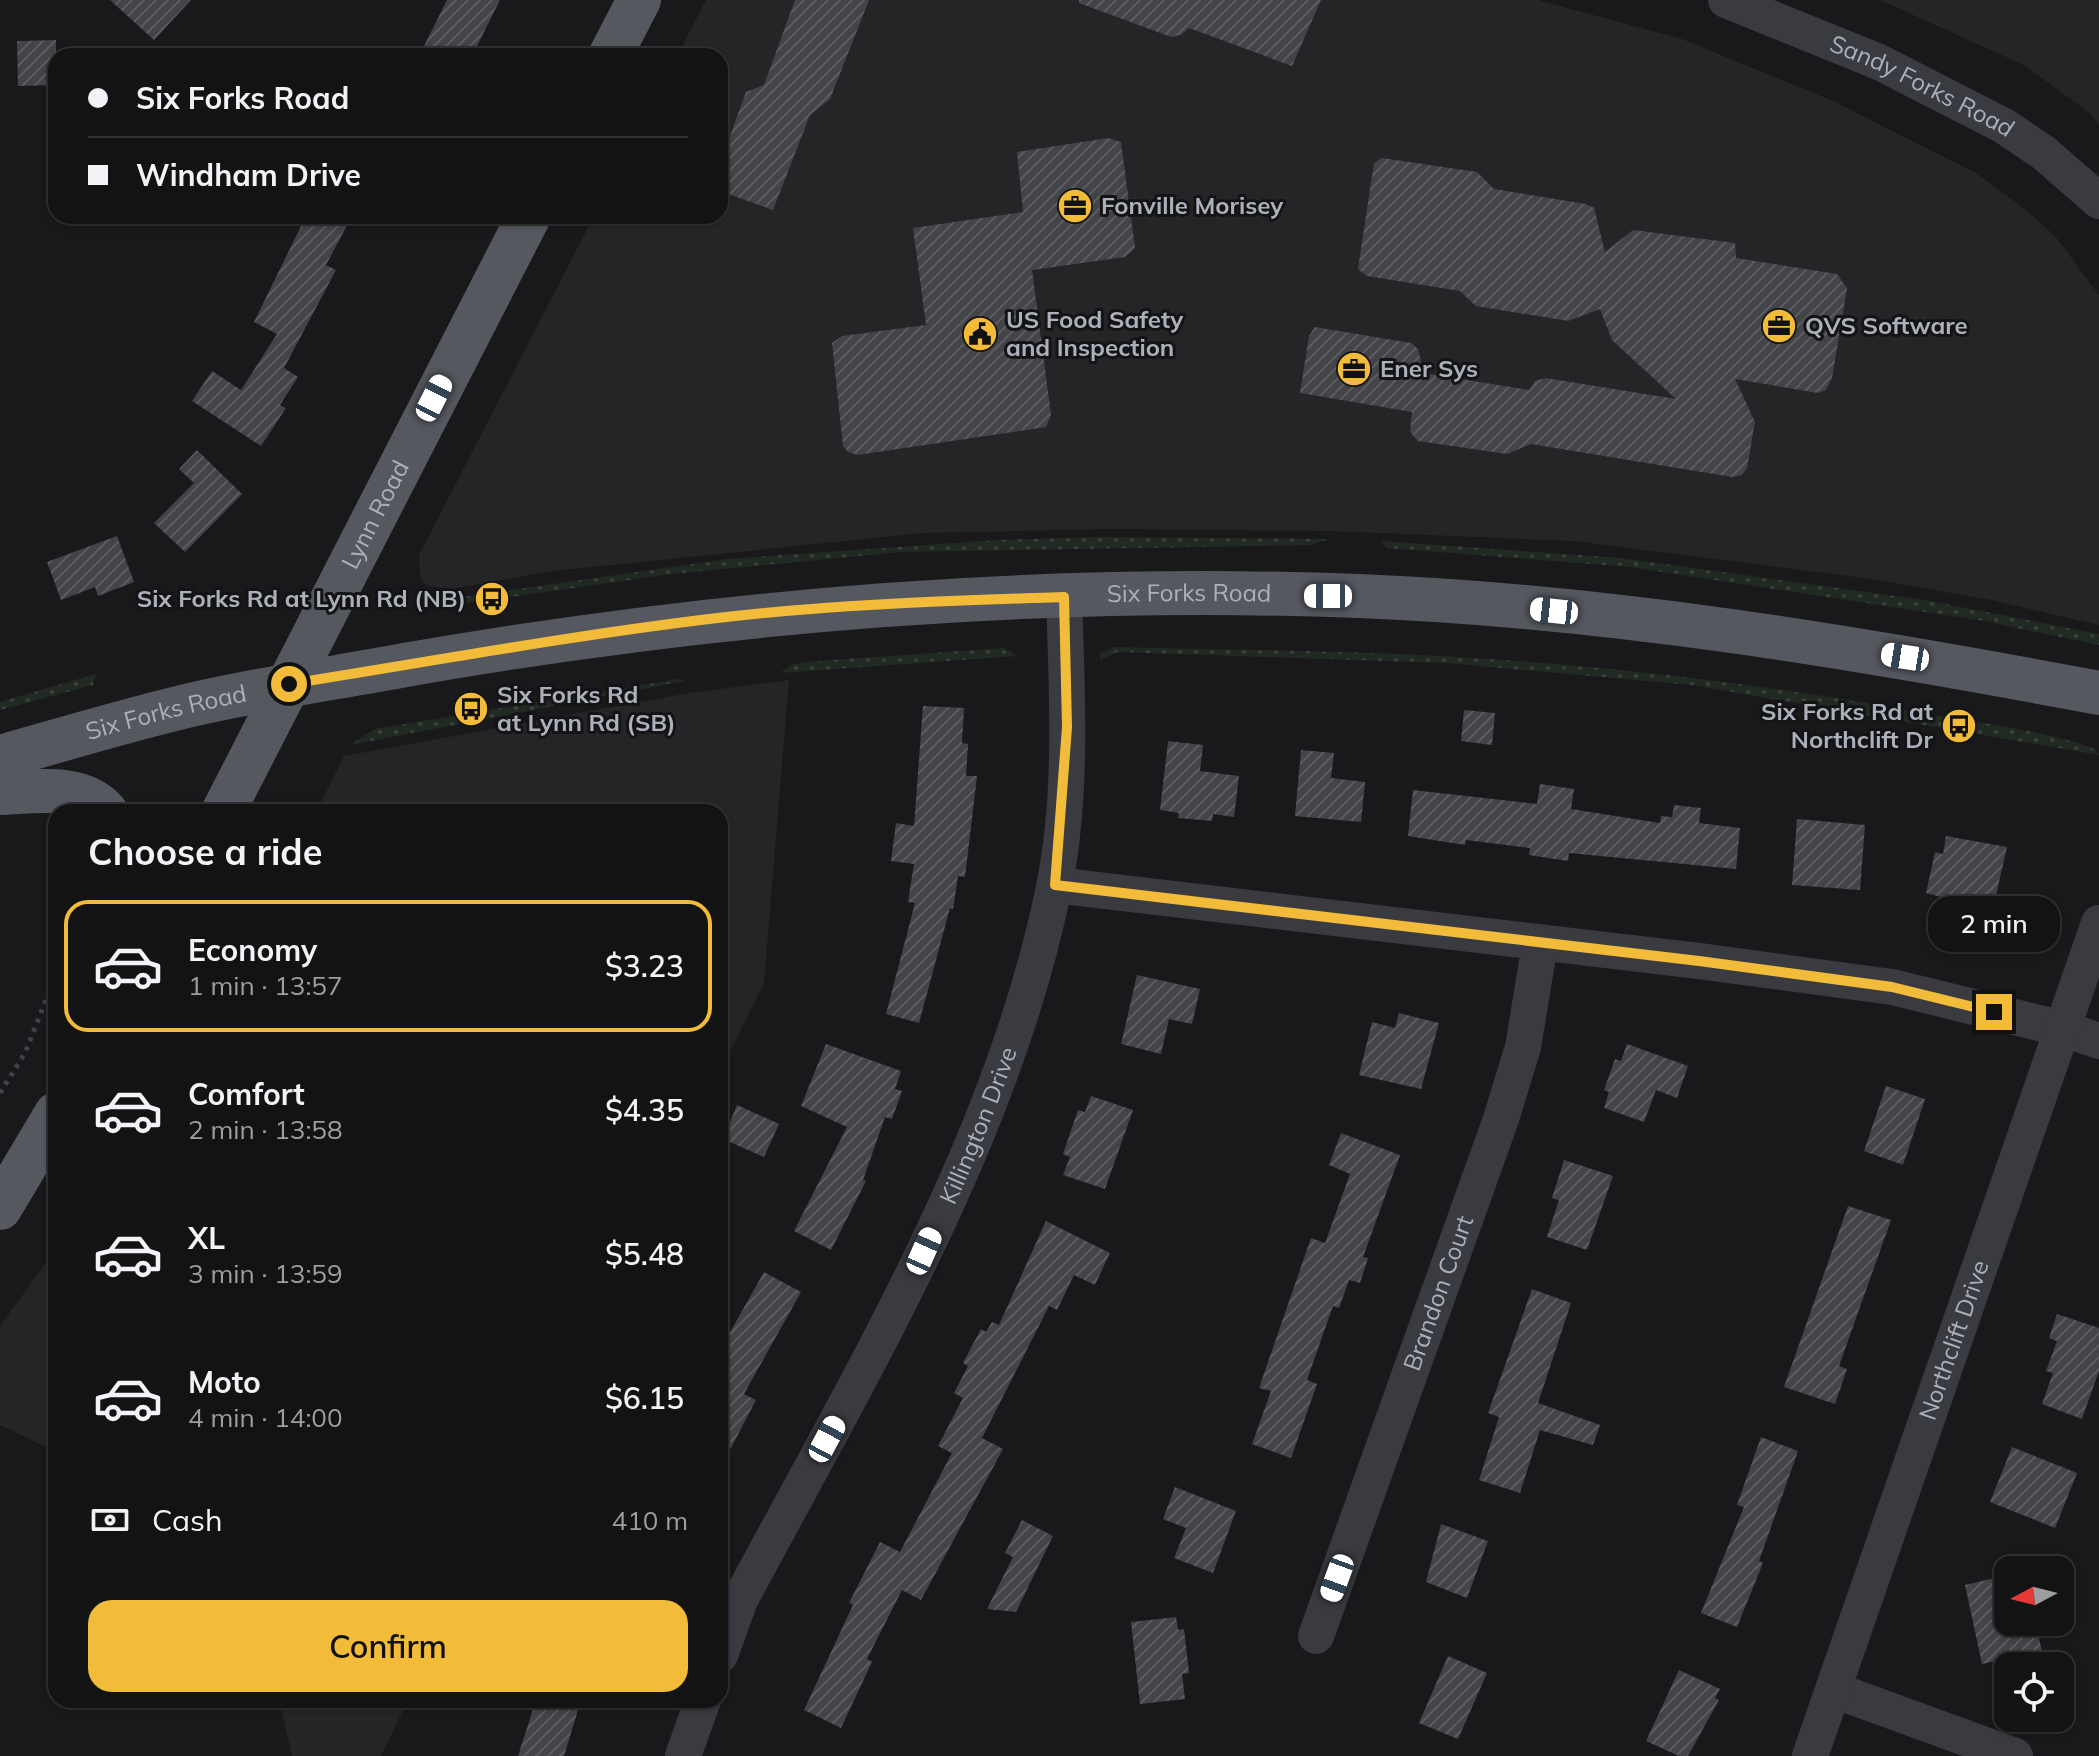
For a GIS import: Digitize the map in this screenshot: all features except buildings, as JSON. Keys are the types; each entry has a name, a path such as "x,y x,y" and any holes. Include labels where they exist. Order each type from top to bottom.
{"main road":[{"path":"614,48 639,0"},
{"name":"Lynn Road","path":"227,804 525,224"},
{"name":"Six Forks Road","path":"0,757 189,706 289,684 535,642 728,616 893,602 1064,597 1358,596 1494,605 1733,630 2099,693"},
{"path":"0,793 81,794 95,804"},
{"path":"0,1208 48,1127"}],"street":[{"name":"Sandy Forks Road","path":"1730,1 1879,62 2004,126 2044,153 2099,201"},
{"name":"Killington Drive","path":"728,1633 740,1600 913,1277 1015,1040 1055,885 1067,727 1064,597"},
{"path":"1055,885 1892,987 2064,1029 2099,1041"},
{"name":"Northclift Drive","path":"1810,1756 2099,923"},
{"name":"Brandon Court","path":"1316,1636 1501,1119 1523,1047 1540,944"},
{"path":"1834,1690 2015,1756"},
{"path":"683,1756 700,1708"}],"path":[{"path":"0,1093 25,1053 48,995"}],"shaded area":[{"path":"706,0 1538,0 1682,39 1833,101 1976,173 2025,209 2056,237 2099,295 2099,625 1991,600 1871,579 1574,541 1332,531 1112,529 924,533 553,571 446,590 427,585 420,578 419,555 590,224 728,224 728,48 681,48"},
{"path":"1880,0 2099,0 2099,125 2091,114 2024,65"},
{"path":"1100,537 1327,539 1313,545 902,552 671,574 454,605 428,602 432,597 449,599 728,559 998,540"},
{"path":"1380,541 1621,558 1924,600 2099,634 2099,645 1984,621 1630,567 1387,548"},
{"path":"1115,647 1442,656 1678,676 1853,701 2028,731 2095,749 2099,755 1692,685 1446,663 1117,652 1100,660 1100,654"},
{"path":"1004,648 1017,656 780,673 791,665 805,662"},
{"path":"96,674 93,685 0,710 0,702"},
{"path":"679,679 684,681 350,745 375,729"},
{"path":"789,680 764,983 728,1055 728,804 320,804 344,756 689,693"},
{"path":"48,1260 48,1448 0,1425 0,1326"},
{"path":"281,1708 404,1708 381,1756 292,1756"}],"place":[{"name":"Fonville Morisey","path":"1075,206"},
{"name":"QVS Software","path":"1779,326"},
{"name":"US Food Safety and Inspection","path":"980,334"},
{"name":"Ener Sys","path":"1354,369"},
{"name":"Six Forks Rd at Lynn Rd (NB)","path":"492,599"},
{"name":"Six Forks Rd at Lynn Rd (SB)","path":"471,709"},
{"name":"Six Forks Rd at Northclift Dr","path":"1959,726"}],"route":[{"path":"289,684 535,642 728,616 893,602 1064,597 1067,727 1055,885 1699,961 1892,987 1994,1012"}]}
